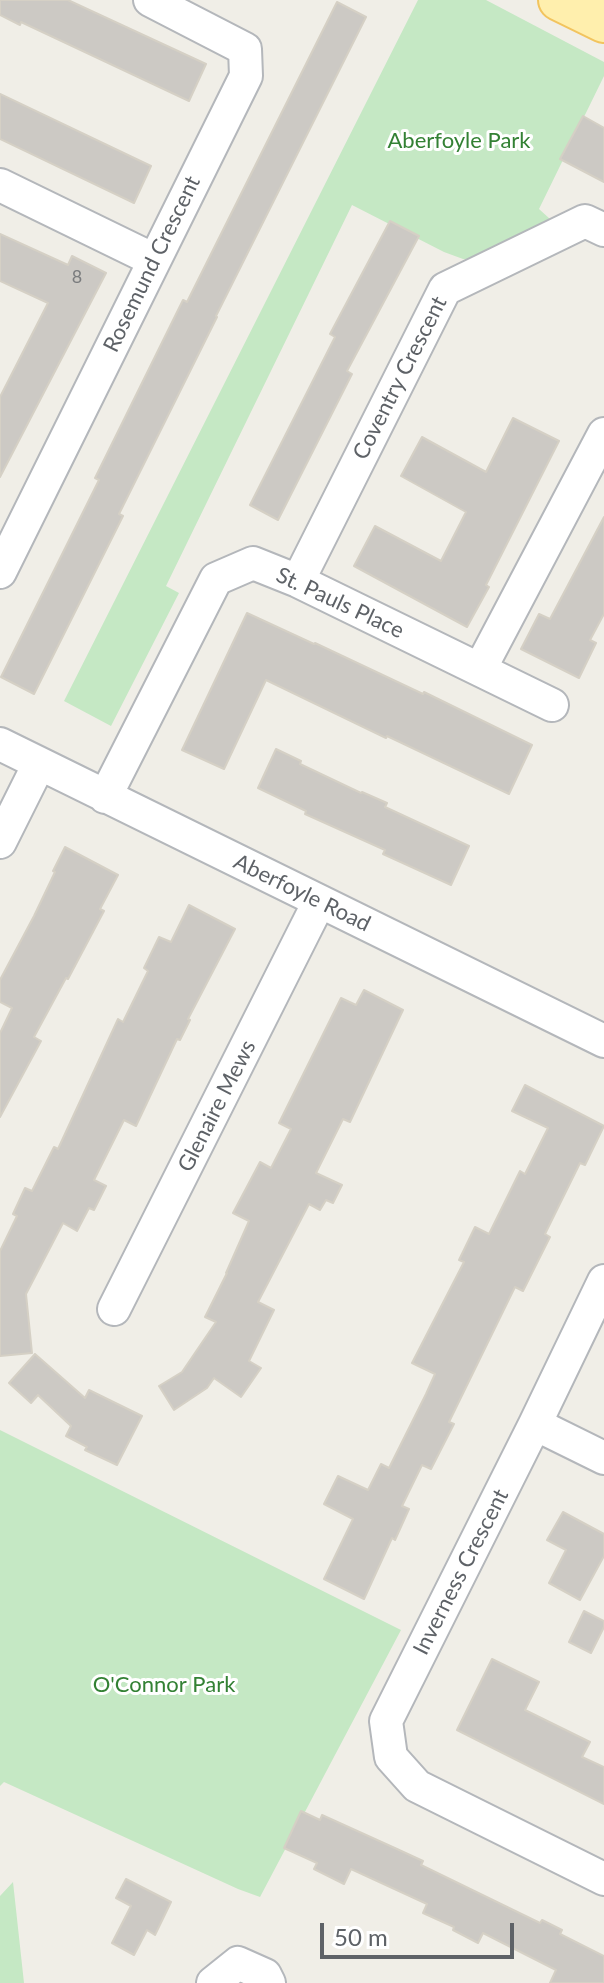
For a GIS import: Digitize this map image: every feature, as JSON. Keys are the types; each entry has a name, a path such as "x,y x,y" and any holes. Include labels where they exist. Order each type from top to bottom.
{"main road":[{"path":"559,0 604,22"}],"street":[{"name":"Rosemund Crescent","path":"0,572 246,76 245,49 150,0"},
{"path":"0,185 154,260"},
{"name":"Coventry Crescent","path":"298,581 445,289 585,221 604,230"},
{"path":"480,669 604,434"},
{"name":"St. Pauls Place","path":"105,797 216,579 253,563 298,581 552,705"},
{"name":"Aberfoyle Road","path":"0,744 604,1041"},
{"path":"0,842 39,764"},
{"name":"Glenaire Mews","path":"114,1309 319,902"},
{"name":"Inverness Crescent","path":"604,1281 386,1721 391,1757 417,1786 604,1879"},
{"path":"535,1424 604,1458"},
{"path":"213,1983 238,1963 265,1975 269,1983"}],"green space":[{"name":"Aberfoyle Park","path":"418,0 486,0 604,62 604,76 539,209 550,219 494,250 474,259 463,259 352,205 166,586 179,593 111,726 64,701"},
{"name":"O'Connor Park","path":"0,1430 401,1630 260,1897 4,1782 0,1786"},
{"path":"13,1882 24,1983 0,1983 0,1896"}],"building":[{"path":"0,0 68,0 206,64 189,101 0,15"},
{"path":"337,2 366,17 216,316 119,514 123,516 34,694 1,677 99,480 95,478 183,300 187,302"},
{"path":"0,94 151,166 134,203 0,139"},
{"path":"583,116 604,128 604,182 560,159"},
{"path":"390,221 419,236 347,371 352,374 278,520 250,505 335,337 330,334"},
{"path":"0,234 68,265 72,256 106,273 0,477 0,397 48,303 0,281"},
{"path":"513,418 559,441 467,627 354,566 375,526 441,561 466,512 401,476 422,437 486,472"},
{"path":"604,517 604,614 590,640 596,643 579,678 521,649 539,614 550,619"},
{"path":"247,613 424,692 532,745 509,794 266,680 224,769 182,750"},
{"path":"276,749 301,761 300,764 387,803 385,807 469,846 451,885 383,854 385,850 305,814 306,811 258,788"},
{"path":"65,847 118,875 100,909 104,911 34,1037 41,1041 0,1117 0,1033 12,1008 0,1002 0,980 34,916"},
{"path":"189,905 235,929 180,1040 177,1039 136,1126 124,1120 94,1180 106,1186 94,1210 89,1208 77,1231 63,1223 26,1294 32,1353 0,1356 0,1251 17,1216 13,1214 25,1188 32,1191 54,1147 58,1149 118,1019 123,1022 148,971 144,968 159,937 171,942"},
{"path":"364,990 403,1010 350,1122 343,1119 316,1173 342,1185 333,1203 326,1200 320,1210 309,1204 258,1302 274,1310 249,1361 261,1368 241,1397 214,1378 207,1388 174,1410 159,1386 182,1372 216,1322 205,1317 249,1221 233,1213 260,1162 271,1168 291,1129 279,1123 341,998 356,1005"},
{"path":"525,1085 604,1126 585,1165 580,1163 545,1234 550,1237 523,1291 515,1287 449,1422 454,1424 431,1469 422,1465 402,1506 409,1509 364,1599 324,1579 353,1519 324,1504 338,1476 368,1490 381,1464 389,1468 426,1394 435,1374 412,1363 464,1262 459,1260 475,1227 489,1234 520,1171 525,1174 548,1128 512,1111"},
{"path":"35,1354 85,1398 89,1390 142,1416 117,1465 85,1450 87,1447 66,1436 71,1426 38,1395 31,1403 9,1383"},
{"path":"563,1512 604,1534 604,1556 580,1600 549,1583 566,1550 547,1540"},
{"path":"584,1611 604,1621 591,1653 569,1642"},
{"path":"492,1659 539,1682 525,1710 590,1742 582,1757 604,1767 604,1804 457,1730"},
{"path":"301,1811 320,1820 322,1815 397,1849 423,1861 421,1865 540,1923 542,1920 562,1930 560,1934 604,1956 604,1983 550,1983 556,1970 483,1933 478,1943 453,1930 454,1927 423,1913 427,1904 351,1869 344,1884 314,1869 317,1863 284,1848"},
{"path":"126,1879 171,1902 155,1935 147,1930 134,1955 112,1943 131,1906 116,1898"}]}
